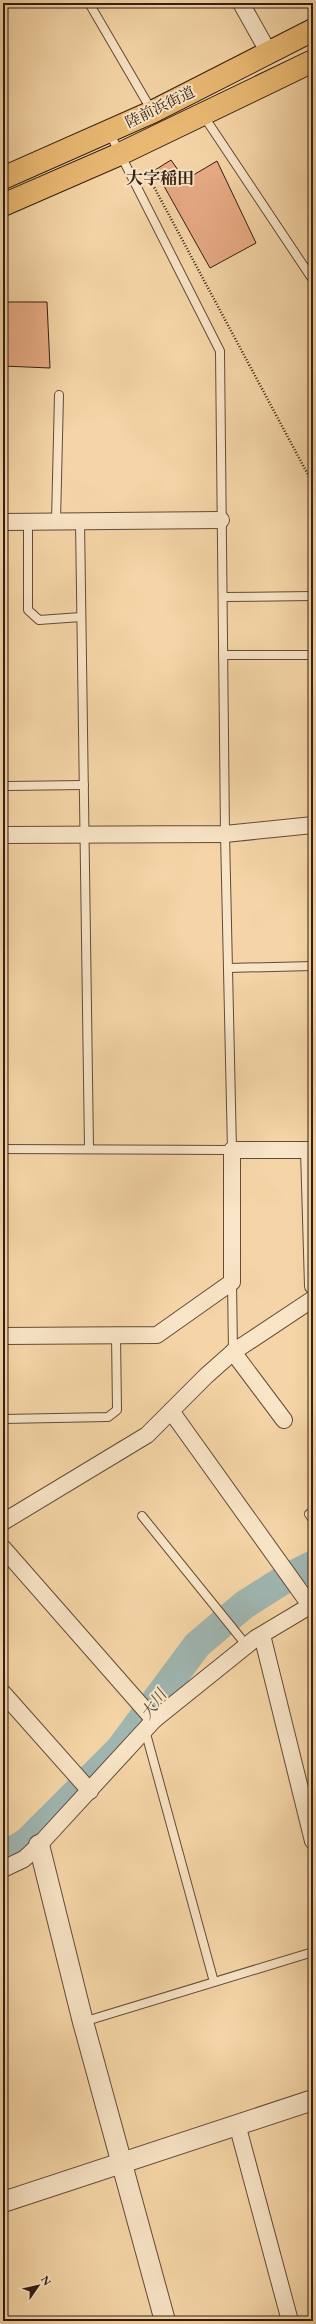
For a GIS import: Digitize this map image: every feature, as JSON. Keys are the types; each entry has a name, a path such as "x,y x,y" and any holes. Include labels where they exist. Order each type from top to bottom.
{"highway":[{"name":"陸前浜街道","path":"3,178 152,112 313,30"},
{"name":"陸前浜街道","path":"3,205 120,154 313,61"}],"street":[{"path":"241,3 269,53"},
{"path":"3,522 221,520"},
{"path":"3,835 225,834 313,825"},
{"path":"3,1336 157,1335 232,1282 232,1150 311,1150 313,1286"},
{"path":"3,1522 147,1435 233,1352 313,1299"},
{"path":"233,1352 284,1420"},
{"path":"3,1869 24,1859 39,1845 150,1725 246,1646 312,1604 171,1411"},
{"path":"3,1548 150,1725"},
{"path":"262,1635 313,1841"},
{"path":"3,1693 90,1791"},
{"path":"39,1845 83,2022 166,2321"},
{"path":"3,2202 313,2100"},
{"path":"237,2124 290,2321"}],"lane":[{"path":"89,3 152,112"},
{"path":"203,115 313,280"},
{"path":"3,1149 89,1148 232,1150 225,834 220,351 109,132"},
{"path":"56,521 59,395"},
{"path":"80,521 84,785 83,834 89,1148"},
{"path":"28,522 28,610 39,620 81,617"},
{"path":"223,598 313,596"},
{"path":"223,656 309,656"},
{"path":"6,786 84,785"},
{"path":"228,968 313,966"},
{"path":"232,1282 233,1352"},
{"path":"3,1419 108,1417 117,1410 116,1335"},
{"path":"142,1516 246,1646"},
{"path":"150,1725 214,1982"},
{"path":"83,2022 313,1952"}],"path":[{"path":"144,177 154,187 313,484"}],"building":[{"path":"171,160 185,180 217,161 256,243 210,268 155,170"},
{"path":"3,302 47,302 50,368 3,366"}],"waterway":[{"name":"大川","path":"3,1856 27,1842 120,1749 197,1645 244,1605 288,1577 313,1565"}],"district":[{"name":"大字稲田","path":"160,178"}]}
